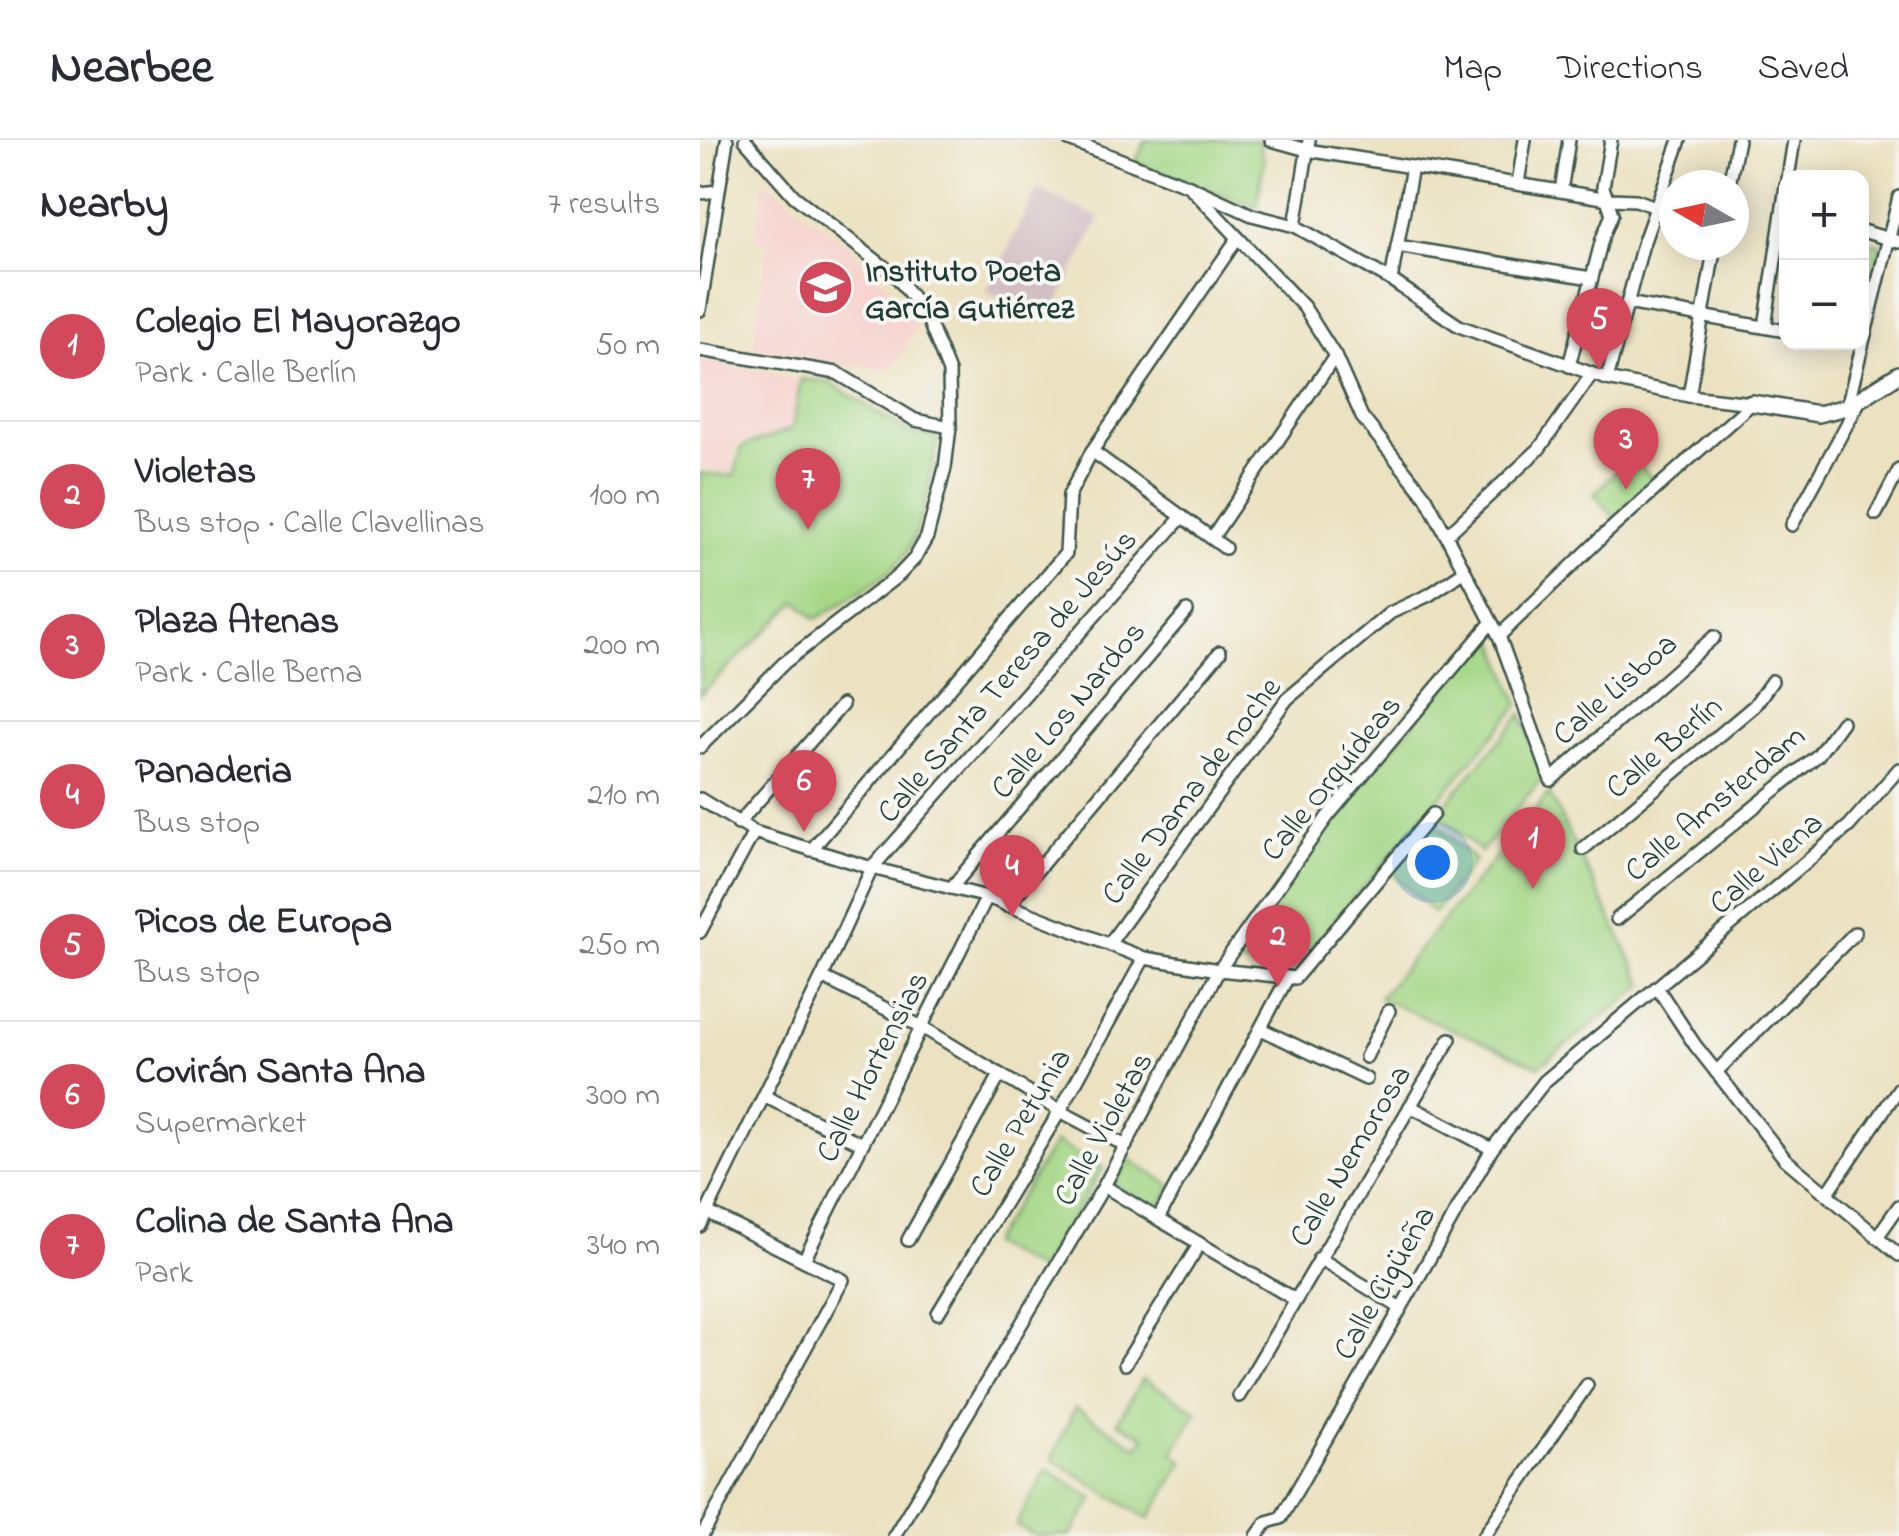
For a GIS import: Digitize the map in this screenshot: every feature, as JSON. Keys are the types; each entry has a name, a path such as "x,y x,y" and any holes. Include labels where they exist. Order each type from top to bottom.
{"street":[{"path":"700,310 727,140"},
{"path":"700,747 784,662 899,575 915,558 927,537 945,468 950,427 950,372 927,318 897,277 794,196 745,140"},
{"path":"1069,140 1100,146 1252,215 1295,226 1392,280 1460,326 1608,379 1688,396 1818,414 1847,407 1899,374"},
{"path":"1518,183 1525,140"},
{"path":"1561,190 1569,140"},
{"path":"1568,366 1612,214 1603,187 1611,140"},
{"path":"1608,379 1627,303 1680,140"},
{"path":"1732,170 1738,140"},
{"path":"1789,170 1794,140"},
{"path":"1276,143 1308,145 1412,167 1609,199 1636,200 1656,207"},
{"path":"1295,226 1308,145"},
{"path":"1392,280 1412,167"},
{"path":"1189,186 1293,293 1335,356 1362,417 1426,497 1500,636 1603,536 1752,404"},
{"path":"700,193 718,191"},
{"path":"1869,312 1894,241 1899,197"},
{"path":"1869,233 1894,241"},
{"path":"811,850 1066,553 1069,496 1092,451 1237,238"},
{"path":"1765,327 1779,244"},
{"path":"1398,246 1591,278"},
{"path":"1688,396 1713,260"},
{"path":"1627,303 1779,330"},
{"path":"700,350 837,373 914,420 950,427"},
{"path":"1847,407 1857,350"},
{"path":"1212,538 1335,356"},
{"path":"1446,535 1539,449 1592,374"},
{"path":"1792,525 1862,396"},
{"path":"1092,451 1225,548"},
{"path":"1876,514 1899,470"},
{"name":"Calle Santa Teresa de Jesús","path":"700,1226 872,868 1181,518"},
{"name":"Calle Dama de noche","path":"1109,944 1287,699 1390,613 1430,594 1465,570"},
{"name":"Calle Los Nardos","path":"951,888 1187,610"},
{"name":"Calle Orquídeas","path":"1219,970 1328,816 1491,623"},
{"name":"Calle Lisboa","path":"1500,636 1551,780 1714,637"},
{"path":"1007,906 1220,652"},
{"name":"Calle Berlín","path":"1582,849 1754,706 1772,681"},
{"path":"738,824 842,704"},
{"name":"Calle Amsterdam","path":"1617,919 1818,755 1842,722"},
{"name":"Calle Viena","path":"1545,1081 1849,826 1899,768"},
{"path":"700,798 754,832 987,897 1144,958 1292,977"},
{"path":"1158,1219 1292,977 1433,814"},
{"path":"700,932 754,832"},
{"name":"Calle Hortensias","path":"804,1260 987,897"},
{"path":"1716,1072 1855,934"},
{"name":"Calle Petunia","path":"938,1313 1060,1111 1144,958"},
{"name":"Calle Violetas","path":"894,1536 1104,1186 1219,970"},
{"path":"822,977 922,1027 1060,1111 1126,1146"},
{"path":"1658,989 1716,1072 1785,1159 1881,1233 1899,1255"},
{"path":"1366,1057 1389,1010"},
{"path":"1263,1030 1366,1079"},
{"name":"Calle Nemorosa","path":"1240,1396 1450,1038"},
{"path":"908,1240 1000,1075"},
{"name":"Calle Cigüeña","path":"1257,1536 1266,1522 1281,1518 1492,1149 1545,1081"},
{"path":"1827,1194 1899,1088"},
{"path":"764,1096 862,1144"},
{"path":"1410,1106 1492,1149"},
{"path":"1104,1186 1294,1299"},
{"path":"1881,1233 1899,1206"},
{"path":"702,1536 842,1280 707,1212"},
{"path":"1881,1233 1899,1220"},
{"path":"1125,1364 1199,1245"},
{"path":"1319,1258 1399,1307"},
{"path":"1484,1536 1587,1385"}],"shaded area":[{"name":"Instituto Poeta García Gutiérrez","path":"764,183 773,185 847,243 920,319 892,371 752,350 768,242 755,239"},
{"path":"1037,189 1100,218 1049,321 987,291"},
{"path":"700,358 801,379 792,429 735,445 733,472 700,469"}],"green space":[{"path":"1146,140 1261,140 1264,160 1257,207 1135,163"},
{"path":"1869,242 1881,245 1869,294"},
{"path":"801,379 829,382 907,431 938,438 918,527 902,559 882,578 816,619 797,601 700,695 700,473 734,476 742,447 792,429"},
{"path":"1631,456 1659,486 1618,522 1594,494"},
{"path":"1492,631 1519,705 1292,971 1229,962 1352,795"},
{"path":"1522,714 1543,777 1481,852 1438,813"},
{"path":"1549,793 1644,985 1539,1066 1379,998"},
{"path":"1429,817 1475,860 1434,913 1387,869"},
{"path":"1055,1142 1103,1168 1040,1271 990,1244"},
{"path":"1128,1159 1172,1186 1158,1209 1113,1185"},
{"path":"1143,1379 1197,1411 1173,1453 1184,1461 1149,1519 1052,1459 1075,1408 1138,1447 1145,1437 1117,1422"},
{"path":"1047,1469 1094,1499 1070,1536 1035,1536 1016,1525"}],"place":[{"name":"Instituto Poeta García Gutiérrez","path":"826,288"},
{"name":"Picos de Europa","path":"1599,370"},
{"name":"Plaza Atenas","path":"1626,490"},
{"name":"Colina de Santa Ana","path":"808,530"},
{"name":"Covirán Santa Ana","path":"804,832"},
{"name":"Colegio El Mayorazgo","path":"1533,889"},
{"name":"Panaderia","path":"1012,917"},
{"name":"Violetas","path":"1278,987"}]}
